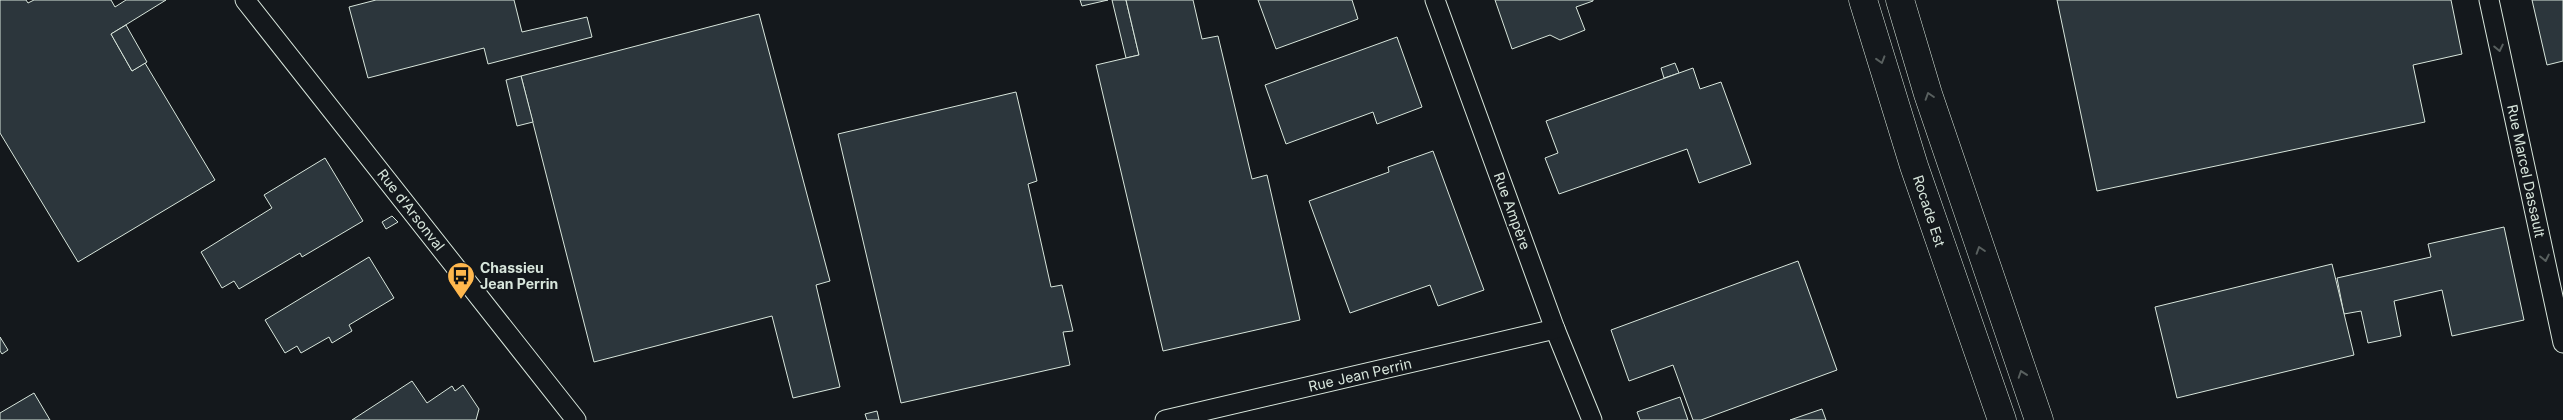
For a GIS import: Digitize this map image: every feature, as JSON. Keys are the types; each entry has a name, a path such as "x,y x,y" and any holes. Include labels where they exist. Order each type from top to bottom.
{"highway":[{"path":"1900,0 1928,94 2039,420"},
{"name":"Rocade Est","path":"1862,5 1917,176 2002,420"}],"street":[{"name":"Rue d'Arsonval","path":"246,0 576,420"},
{"name":"Rue Ampère","path":"1435,0 1554,329 1592,420"},
{"name":"Rue Marcel Dassault","path":"2489,0 2563,343"},
{"name":"Rue Jean Perrin","path":"1165,420 1554,329"}],"building":[{"path":"0,0 26,0 28,3 34,0 111,0 115,7 126,0 166,0 111,34 132,71 145,63 215,180 78,262 0,133"},
{"path":"376,0 514,0 522,32 587,17 592,37 488,64 484,48 368,78 349,7"},
{"path":"1080,0 1108,0 1082,6"},
{"path":"1112,0 1126,0 1139,55 1126,58"},
{"path":"1126,0 1193,0 1202,39 1218,36 1252,179 1267,175 1300,320 1163,351 1096,65 1139,55"},
{"path":"1258,0 1352,0 1358,19 1276,49"},
{"path":"1495,0 1593,1 1576,7 1585,30 1560,40 1550,35 1512,49"},
{"path":"2057,0 2451,0 2462,54 2413,65 2425,122 2097,191"},
{"path":"2532,0 2563,0 2563,61 2547,65"},
{"path":"759,14 830,281 816,285 840,387 793,398 772,316 594,362 521,76"},
{"path":"126,25 147,62 132,71 111,34"},
{"path":"1397,37 1422,107 1377,124 1373,112 1286,144 1265,85"},
{"path":"1675,63 1679,73 1664,78 1661,68"},
{"path":"1693,68 1700,89 1721,82 1751,164 1699,183 1687,149 1559,194 1545,158 1558,153 1546,121"},
{"path":"521,76 533,122 517,126 506,80"},
{"path":"1016,92 1037,181 1028,184 1051,287 1062,285 1073,331 1063,332 1070,365 901,403 838,134"},
{"path":"1433,151 1484,290 1438,306 1430,285 1350,313 1309,201 1389,172 1388,167"},
{"path":"325,158 363,221 302,257 300,253 239,289 234,281 222,288 201,252 272,208 264,195"},
{"path":"392,216 398,222 386,229 382,222"},
{"path":"2504,227 2524,320 2452,336 2442,290 2394,301 2401,336 2368,343 2361,311 2344,314 2337,278 2431,257 2428,244"},
{"path":"369,257 394,298 349,325 352,331 332,343 329,337 301,353 297,346 285,353 265,320"},
{"path":"1798,261 1837,370 1701,420 1693,420 1673,365 1629,381 1611,330"},
{"path":"2332,264 2354,355 2177,398 2155,307"},
{"path":"0,337 8,350 2,354 0,351"},
{"path":"412,381 427,403 452,386 455,391 463,385 479,409 476,420 352,420"},
{"path":"34,393 50,420 0,420 0,413"},
{"path":"1680,397 1688,420 1640,420 1637,412"},
{"path":"1822,409 1826,420 1790,420"},
{"path":"877,411 879,420 867,420 865,414"}],"place":[{"name":"Chassieu Jean Perrin","path":"461,300"}]}
